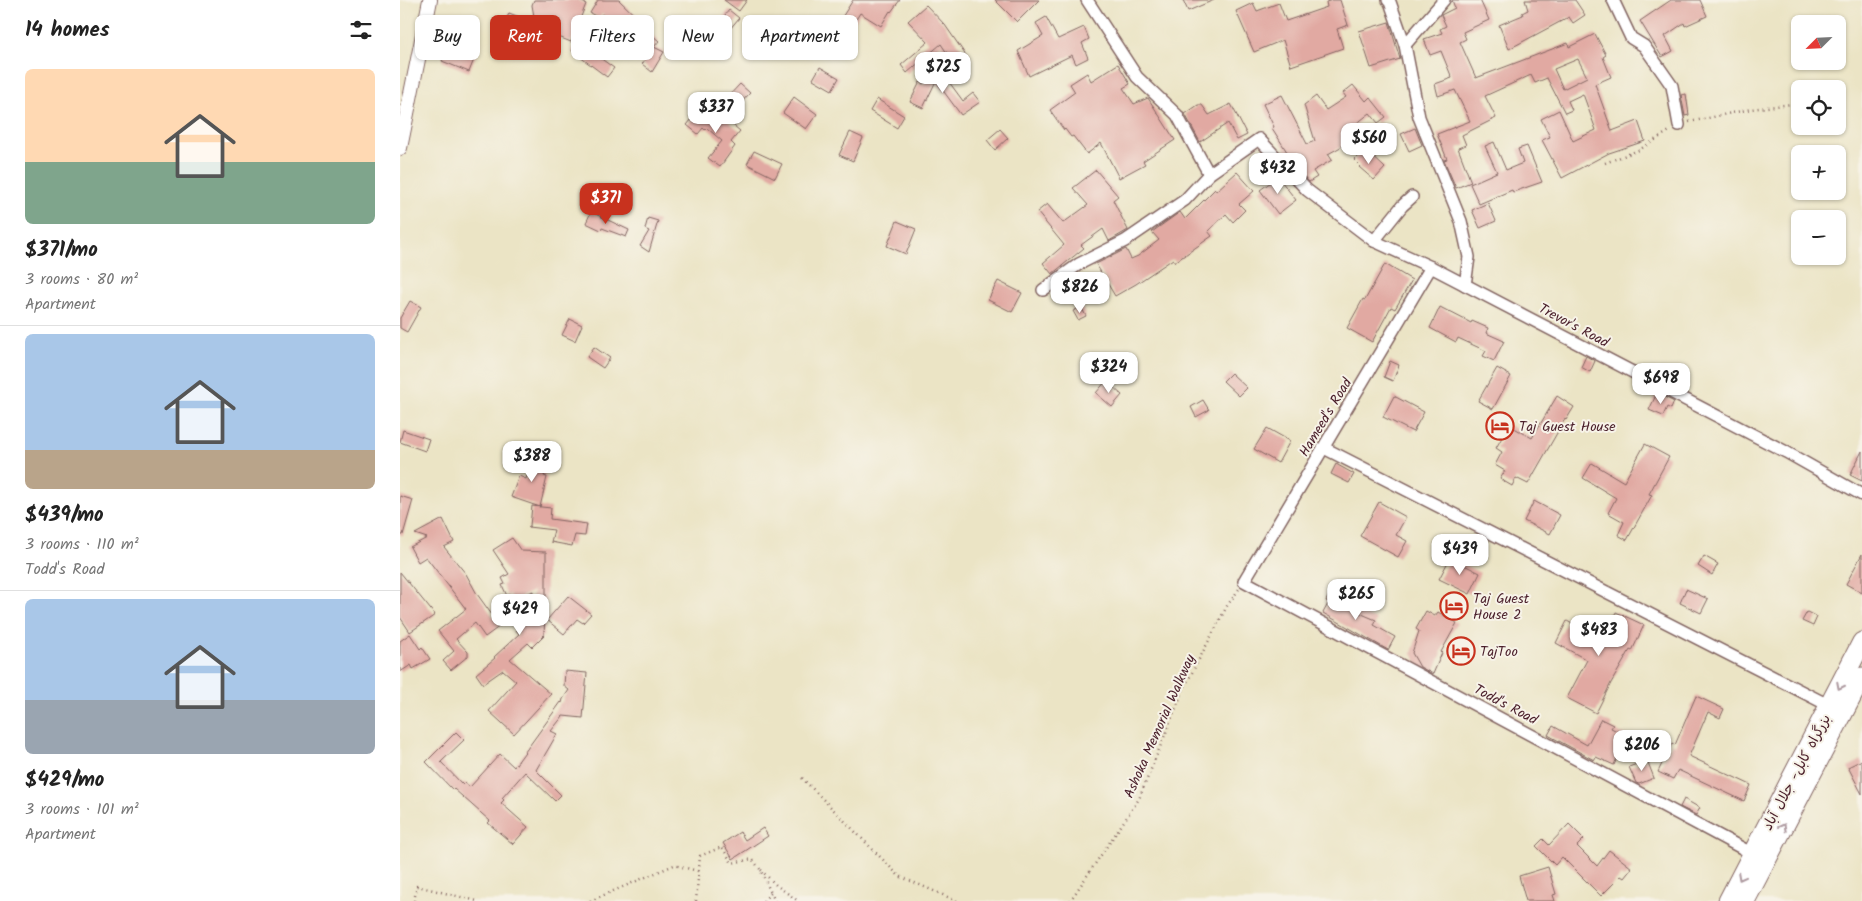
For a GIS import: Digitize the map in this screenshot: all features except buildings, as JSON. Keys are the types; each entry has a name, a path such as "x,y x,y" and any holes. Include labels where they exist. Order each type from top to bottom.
{"highway":[{"name":"بزرگراه کابل- جلال آباد","path":"1728,901 1862,642"},
{"name":"بزرگراه کابل- جلال آباد","path":"1744,901 1862,677"}],"street":[{"path":"400,148 430,0"},
{"path":"1043,290 1079,264 1126,241 1178,205 1209,174 1177,115 1137,77 1087,0"},
{"path":"1388,0 1405,45 1419,117 1462,222 1469,257 1465,285"},
{"path":"1405,45 1444,0"},
{"path":"1613,0 1630,38 1644,46 1672,86 1679,125"},
{"name":"Trevor's Road","path":"1209,174 1259,139 1307,190 1374,241 1431,267 1786,452 1862,495"},
{"path":"1374,241 1402,206 1412,197"},
{"name":"Hameed's Road","path":"1244,581 1431,267"},
{"path":"1324,448 1830,706"},
{"name":"Todd's Road","path":"1244,581 1753,854"}],"path":[{"path":"1605,163 1639,150 1679,125 1751,109 1791,104"},
{"name":"Ashoka Memorial Walkway","path":"1070,901 1138,799 1184,688 1227,606 1244,581"},
{"path":"802,778 899,876 957,901"},
{"path":"696,901 700,856 722,847 732,863 752,859 776,885 798,901"},
{"path":"590,901 674,865 698,871"},
{"path":"760,869 775,901"},
{"path":"414,901 417,886 477,901"},
{"path":"763,901 771,893"}],"place":[{"name":"Taj Guest House","path":"1500,426"},
{"name":"Taj Guest House 2","path":"1454,606"},
{"name":"TajToo","path":"1461,651"}]}
